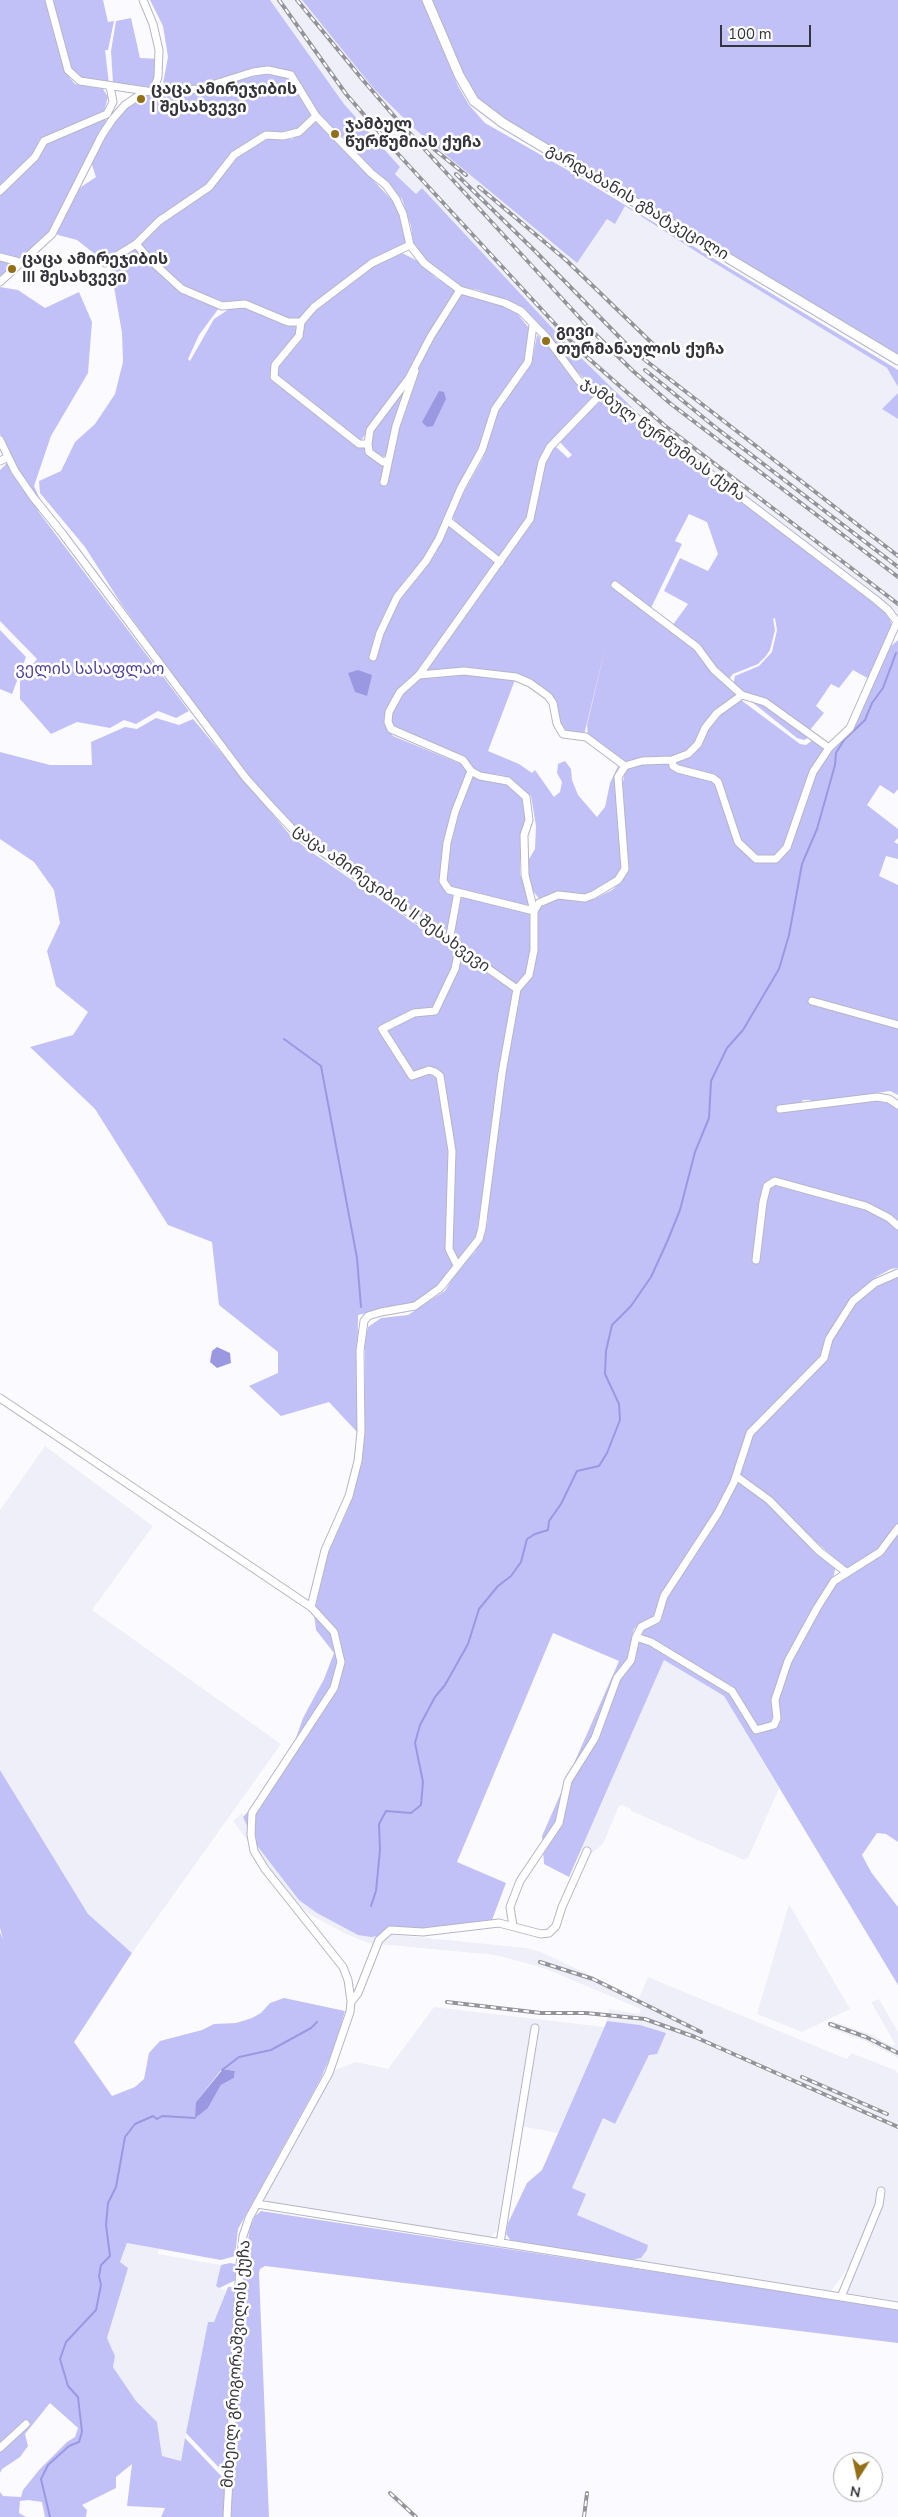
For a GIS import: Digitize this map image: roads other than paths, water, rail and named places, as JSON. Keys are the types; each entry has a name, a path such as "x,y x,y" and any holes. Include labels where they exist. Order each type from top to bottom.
{"main road":[{"name":"გარდაბანის გზატკეცილი","path":"427,0 459,75 474,101 503,123 898,360"}],"street":[{"path":"49,0 68,70 73,77 80,81 150,92"},
{"path":"0,282 23,263 52,234 112,120 125,105 150,92 158,77 159,50 155,29 143,0"},
{"name":"ჯამბულ წურწუმიას ქუჩა","path":"150,92 198,89 253,72 268,70 291,76 316,116 370,172 386,185 403,214 410,245 424,263 460,290 505,303 521,311 532,325 547,338 579,381 641,421 876,600 898,622"},
{"path":"0,191 35,157 44,141 107,114 113,102 110,86"},
{"path":"105,263 136,244 159,221 209,187 234,155 266,135 282,136 299,132 316,116"},
{"path":"136,244 149,259 182,289 222,306 244,304 288,322 301,322"},
{"path":"368,444 359,444 274,377 275,365 300,336 301,322 314,307 372,263 410,245"},
{"path":"0,257 23,263"},
{"path":"384,482 396,426 416,366 431,336 460,290"},
{"path":"373,657 380,633 397,597 426,561 439,540 482,450 495,409 528,362 532,325"},
{"path":"388,460 383,462 369,452 370,430 416,366"},
{"path":"311,1607 325,1550 349,1496 358,1461 361,1432 360,1351 362,1328 368,1316 415,1306 440,1288 457,1264 473,1248 482,1228 502,1073 516,989 529,975 534,950 534,911 525,876 524,835 530,820 526,797 508,781 480,776 470,771 463,760 391,729 388,722 389,712 400,692 419,675 530,519 542,462 550,447 601,394"},
{"name":"ცაცა ამირეჯიბის II შესახვევი","path":"0,440 8,458 33,497 62,532 244,777 297,834 516,989"},
{"path":"0,461 8,458"},
{"path":"447,520 500,562"},
{"path":"616,585 697,647 714,670 742,695 765,702 829,748"},
{"path":"672,760 673,766 678,769 712,778 718,782 738,842 756,859 776,859 787,847 813,772 829,748 850,728 898,622"},
{"path":"886,647 898,636"},
{"path":"419,675 464,671 516,677 530,683 548,696 552,703 557,724 563,734 586,737 624,766"},
{"path":"534,911 539,903 551,896 585,898 618,880 625,870 618,777 624,766 642,761 672,760 688,754 717,713 742,695"},
{"path":"470,771 455,812 447,843 443,881 449,890 534,911"},
{"path":"449,941 458,892"},
{"path":"457,1264 449,1249 452,1151 440,1076 429,1070 412,1076 382,1030 414,1013 435,1011 455,969 459,949"},
{"path":"812,1001 898,1025"},
{"path":"780,1109 877,1097 889,1099 898,1105"},
{"path":"756,1260 763,1202 767,1186 775,1181 866,1206 889,1218 898,1226"},
{"path":"513,1926 510,1907 520,1881 559,1823 568,1781 595,1738 617,1678 632,1660 636,1637 641,1627 657,1619 664,1596 718,1513 736,1476 750,1432 824,1358 830,1339 853,1301 875,1283 898,1273"},
{"path":"0,1398 311,1607 334,1632 341,1662 338,1679 252,1813 251,1835 254,1851 265,1869 343,1967 348,1980 351,2002"},
{"path":"736,1476 769,1500 819,1551 846,1572"},
{"path":"636,1637 651,1642 732,1691 756,1730 774,1725 777,1718 775,1700 788,1661 834,1581 880,1552 898,1528"},
{"name":"მიხეილ გრიგორაშვილის ქუჩა","path":"227,2517 243,2236 249,2218 329,2073 351,2002 358,1993 379,1940 390,1930 423,1932 499,1923 541,1934 549,1933 556,1926 562,1907 587,1851"},
{"path":"500,2243 535,2028"},
{"path":"841,2297 879,2205 881,2191"},
{"path":"257,2204 898,2306"},
{"path":"0,2448 26,2424"}],"waterway":[{"path":"371,1906 376,1891 380,1850 379,1824 386,1811 411,1813 421,1805 423,1782 415,1743 420,1725 468,1644 479,1609 498,1586 511,1576 521,1562 527,1539 548,1530 549,1521 561,1504 577,1471 599,1466 607,1453 620,1420 619,1404 605,1374 606,1351 612,1325 631,1306 651,1277 667,1242 680,1210 695,1152 709,1118 711,1081 727,1048 743,1030 779,969 789,935 802,864 817,829 835,765 836,753 844,740 865,720 872,703 883,688 896,653"},
{"path":"284,1039 321,1066 357,1258 361,1307"},
{"path":"222,2070 239,2057 271,2050 311,2028 317,2022"},
{"path":"50,2517 41,2479 48,2465 69,2446 79,2442 82,2432 78,2397 68,2386 60,2359 66,2342 96,2310 101,2285 99,2276 101,2265 110,2256 106,2225 108,2203 116,2187 125,2137 135,2124 153,2116 157,2119 162,2116 195,2118"}],"railway":[{"path":"279,0 346,94 399,155 579,350 664,425 898,604"},
{"path":"297,0 394,116 590,329 633,371 671,404 898,577"},
{"path":"429,145 466,175"},
{"path":"456,174 632,350 898,556"},
{"path":"479,187 566,260 655,346"},
{"path":"645,370 715,427 898,567"},
{"path":"540,1962 593,1979 701,2032"},
{"path":"447,2002 541,2013 586,2013 645,2019 695,2037 898,2127"},
{"path":"830,2024 866,2037 898,2053"},
{"path":"802,2077 887,2114"},
{"path":"390,2493 416,2517"},
{"path":"584,2517 587,2493"}],"place":[{"name":"ცაცა ამირეჯიბის I შესახვევი","path":"141,99"},
{"name":"ჯამბულ წურწუმიას ქუჩა","path":"335,134"},
{"name":"ცაცა ამირეჯიბის III შესახვევი","path":"12,269"},
{"name":"გივი თურმანაულის ქუჩა","path":"546,341"}],"park label":[{"name":"ველის სასაფლაო","path":"90,670"}]}
